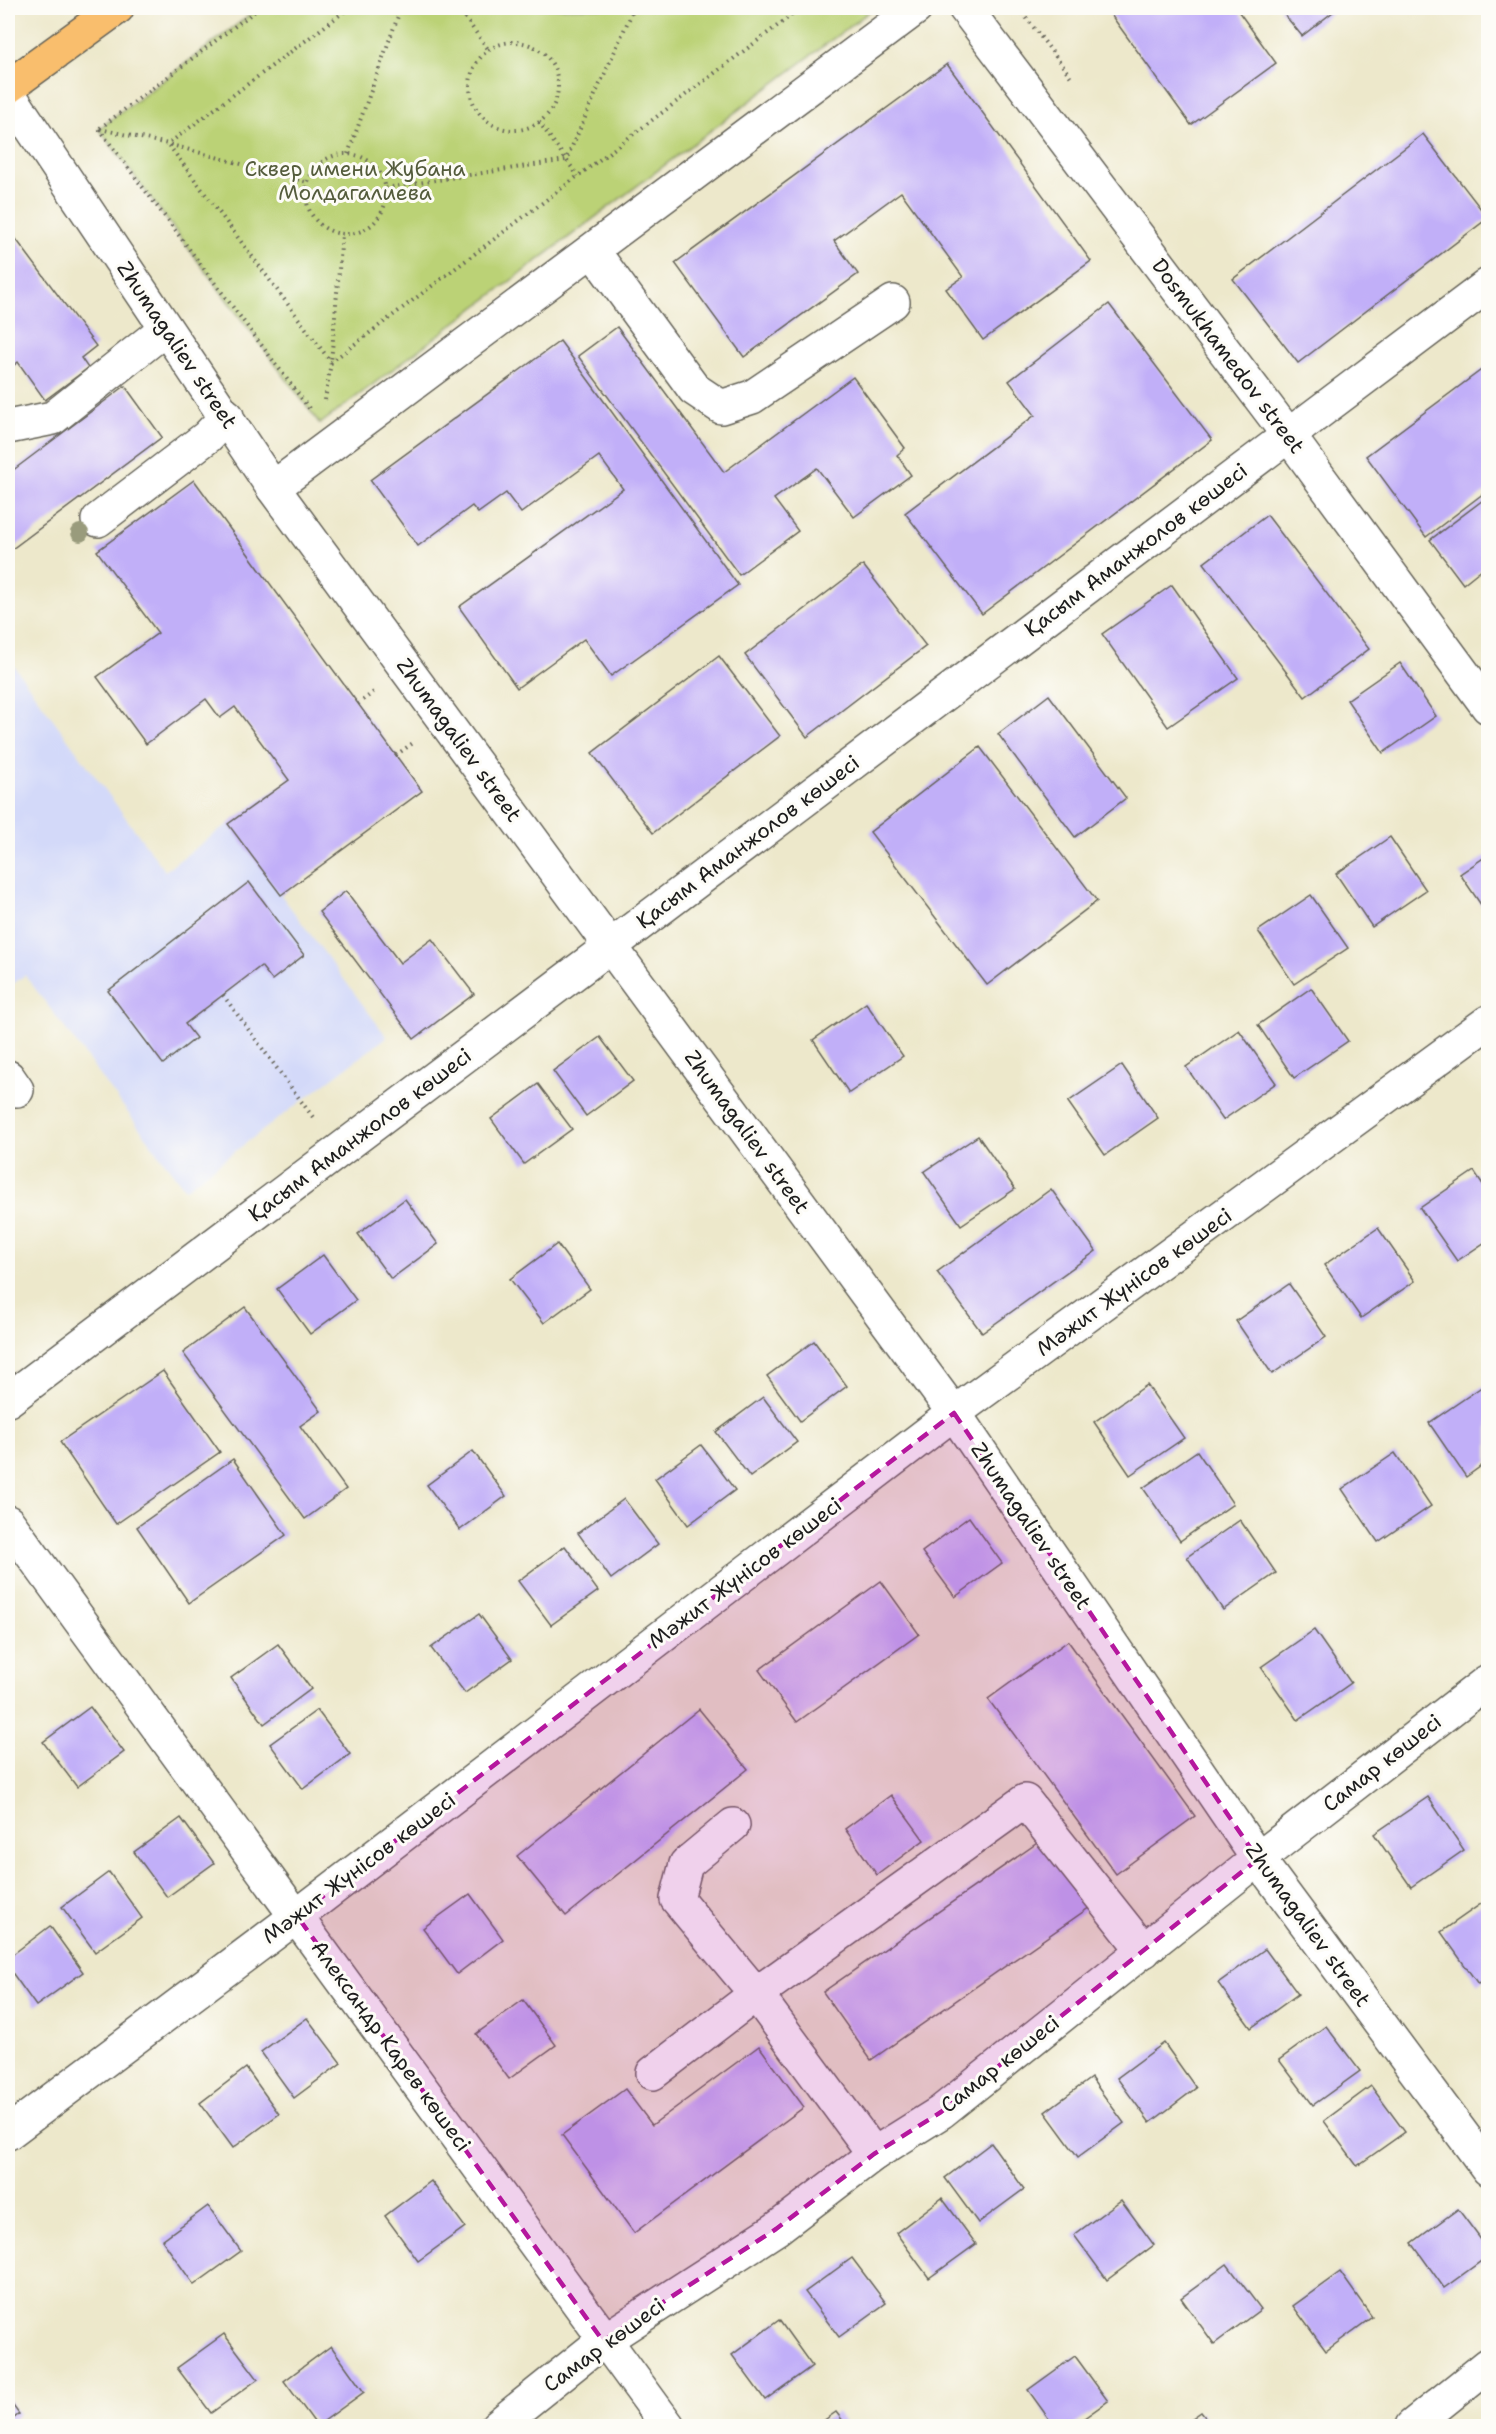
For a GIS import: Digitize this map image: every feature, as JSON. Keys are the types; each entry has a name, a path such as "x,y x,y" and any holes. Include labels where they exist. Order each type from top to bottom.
{"main road":[{"path":"8,87 117,8"}],"street":[{"path":"273,488 916,8"},
{"name":"Dosmukhamedov street","path":"966,8 1288,436 1488,707"},
{"name":"Zhumagaliev street","path":"8,93 165,329 227,416 273,488 954,1413 1258,1859 1488,2169"},
{"path":"593,251 694,389 721,407 752,397 893,302"},
{"name":"Қасым Аманжолов көшесі","path":"8,1400 1488,285"},
{"path":"8,427 53,418 165,329"},
{"path":"98,520 207,437 227,416"},
{"name":"Мәжит Жүнісов көшесі","path":"8,2133 297,1916 954,1413 1488,1022"},
{"name":"Александр Карев көшесі","path":"8,1522 297,1916 603,2341 668,2427"},
{"name":"Самар көшесі","path":"496,2427 603,2341 776,2229 874,2154 941,2112 1258,1859 1488,1681"},
{"path":"653,2073 756,1994 1025,1801 1144,1951"},
{"path":"733,1825 686,1864 676,1899 756,1994 874,2154"},
{"path":"1412,2427 1488,2365"}],"path":[{"path":"99,129 259,8"},
{"path":"168,144 349,8"},
{"path":"348,154 401,8"},
{"path":"458,8 488,50"},
{"path":"566,160 634,8"},
{"path":"648,8 665,8"},
{"path":"332,362 801,8"},
{"path":"1019,8 1071,78"},
{"path":"521,41 532,45 550,59 556,70 558,93 549,114 539,122 518,130 507,129 486,120 472,101 470,78 479,57 504,43 521,41"},
{"path":"539,122 578,176"},
{"path":"99,129 168,144 306,182"},
{"path":"99,129 313,414"},
{"path":"168,144 332,362"},
{"path":"348,154 366,159 380,171 386,188 385,207 375,222 361,232 342,235 325,230 312,217 306,200 306,182 316,166 331,157 348,154"},
{"path":"386,188 566,160"},
{"path":"324,403 332,362 342,235"},
{"path":"223,995 301,1102"}],"highlighted area":[{"path":"954,1413 1258,1859 941,2112 874,2154 776,2229 603,2341 297,1916"}],"shaded area":[{"path":"11,662 165,871 228,824 387,1037 185,1189 25,975 8,988 8,664"}],"green space":[{"name":"Сквер имени Жубана Молдагалиева","path":"259,8 874,8 320,424 99,129"}],"building":[{"path":"1106,8 1236,8 1276,63 1191,125"},
{"path":"1279,8 1338,8 1302,36"},
{"path":"947,64 1091,261 983,340 946,289 963,277 901,192 834,241 858,274 744,357 675,263"},
{"path":"1423,134 1488,218 1298,363 1233,279"},
{"path":"10,231 96,346 81,358 88,368 45,400 18,362 8,370 8,233"},
{"path":"1109,304 1212,440 982,614 905,513 1035,415 1009,381"},
{"path":"617,327 724,472 853,377 905,448 897,455 911,475 854,517 817,468 774,499 798,531 739,575 578,356"},
{"path":"560,341 738,585 611,676 584,639 517,688 459,607 623,489 599,456 521,513 506,493 478,513 472,506 418,546 370,480"},
{"path":"1488,365 1488,490 1426,537 1366,456"},
{"path":"125,386 162,437 8,552 8,474"},
{"path":"194,480 422,791 281,895 228,824 289,780 235,707 220,718 206,699 146,744 97,677 158,633 97,551"},
{"path":"1483,500 1488,507 1488,564 1463,584 1430,540"},
{"path":"1267,515 1369,649 1305,697 1204,563"},
{"path":"863,565 926,646 807,737 745,655"},
{"path":"1172,585 1238,678 1168,727 1102,634"},
{"path":"719,656 780,736 653,833 592,753"},
{"path":"1400,663 1436,716 1383,753 1347,700"},
{"path":"1049,695 1126,798 1075,837 998,734"},
{"path":"980,747 1097,901 987,985 870,832"},
{"path":"1390,837 1426,890 1372,927 1336,874"},
{"path":"1488,855 1488,915 1460,874"},
{"path":"249,882 304,955 272,980 261,966 185,1024 196,1038 163,1064 108,991"},
{"path":"346,891 400,963 432,939 474,994 414,1039 319,912"},
{"path":"1311,895 1348,948 1294,984 1258,931"},
{"path":"1311,988 1348,1041 1294,1078 1258,1025"},
{"path":"866,1003 903,1056 849,1093 813,1040"},
{"path":"1239,1030 1276,1083 1223,1120 1186,1067"},
{"path":"600,1037 633,1081 586,1116 553,1071"},
{"path":"1122,1065 1158,1118 1105,1155 1068,1102"},
{"path":"538,1084 572,1129 524,1164 491,1119"},
{"path":"978,1136 1015,1189 961,1225 924,1172"},
{"path":"1474,1171 1488,1192 1488,1240 1457,1261 1420,1208"},
{"path":"1051,1189 1096,1251 982,1333 937,1272"},
{"path":"405,1199 438,1244 391,1279 358,1234"},
{"path":"1378,1228 1415,1281 1361,1318 1324,1265"},
{"path":"557,1244 590,1289 544,1323 510,1279"},
{"path":"323,1255 356,1300 310,1334 277,1289"},
{"path":"1289,1284 1326,1337 1272,1374 1236,1321"},
{"path":"245,1307 321,1411 300,1426 346,1489 305,1519 183,1353"},
{"path":"814,1341 847,1386 800,1421 767,1376"},
{"path":"163,1371 220,1452 116,1524 60,1442"},
{"path":"1147,1385 1184,1438 1130,1475 1094,1422"},
{"path":"1483,1386 1488,1395 1488,1461 1466,1477 1429,1423"},
{"path":"763,1397 797,1442 750,1477 716,1432"},
{"path":"701,1445 735,1490 688,1525 655,1479"},
{"path":"473,1451 506,1496 460,1530 427,1485"},
{"path":"1197,1451 1233,1504 1180,1541 1143,1488"},
{"path":"1395,1453 1431,1506 1378,1542 1342,1489"},
{"path":"233,1459 286,1535 189,1603 137,1527"},
{"path":"624,1499 658,1544 611,1579 578,1533"},
{"path":"969,1517 1002,1563 955,1597 922,1552"},
{"path":"1240,1520 1276,1573 1223,1610 1187,1557"},
{"path":"565,1546 598,1591 551,1625 518,1581"},
{"path":"881,1581 919,1634 797,1722 759,1670"},
{"path":"479,1614 512,1659 465,1693 431,1648"},
{"path":"1314,1630 1351,1683 1298,1720 1261,1667"},
{"path":"1068,1641 1195,1816 1116,1874 988,1699"},
{"path":"278,1644 311,1689 264,1724 231,1678"},
{"path":"90,1707 124,1752 77,1787 43,1742"},
{"path":"699,1709 748,1769 566,1916 517,1856"},
{"path":"317,1710 350,1754 303,1789 270,1744"},
{"path":"891,1795 924,1840 877,1875 845,1829"},
{"path":"1428,1797 1464,1850 1411,1887 1374,1834"},
{"path":"181,1818 214,1863 167,1897 134,1852"},
{"path":"1043,1839 1090,1907 871,2060 823,1992"},
{"path":"109,1872 142,1918 95,1952 62,1907"},
{"path":"470,1894 503,1939 457,1974 423,1928"},
{"path":"1488,1899 1488,1977 1478,1984 1441,1932"},
{"path":"50,1926 83,1972 36,2006 8,1967 8,1958"},
{"path":"1265,1949 1298,1994 1251,2028 1218,1983"},
{"path":"523,2000 556,2045 509,2079 476,2034"},
{"path":"307,2018 341,2063 294,2098 261,2052"},
{"path":"1326,2026 1360,2071 1313,2105 1279,2060"},
{"path":"1164,2043 1196,2088 1150,2123 1117,2078"},
{"path":"759,2046 804,2107 634,2233 562,2135 625,2089 652,2125"},
{"path":"246,2068 279,2114 233,2148 200,2103"},
{"path":"1091,2078 1124,2123 1078,2157 1045,2112"},
{"path":"1371,2086 1405,2132 1357,2166 1324,2121"},
{"path":"991,2143 1024,2189 978,2223 945,2178"},
{"path":"431,2181 465,2227 418,2261 385,2216"},
{"path":"942,2198 976,2244 929,2278 896,2233"},
{"path":"1121,2200 1154,2245 1107,2280 1074,2235"},
{"path":"208,2206 241,2251 194,2285 162,2240"},
{"path":"1458,2209 1488,2249 1488,2256 1444,2288 1412,2243"},
{"path":"852,2258 886,2303 839,2337 805,2292"},
{"path":"1227,2264 1261,2309 1214,2344 1181,2298"},
{"path":"1340,2272 1372,2317 1326,2351 1293,2306"},
{"path":"779,2320 812,2366 765,2400 732,2355"},
{"path":"224,2334 258,2379 211,2413 177,2368"},
{"path":"331,2346 364,2392 317,2426 284,2381"},
{"path":"1075,2356 1108,2401 1073,2426 1054,2426 1028,2390"},
{"path":"8,2399 19,2414 8,2423"},
{"path":"836,2412 847,2426 816,2426"},
{"path":"1201,2412 1212,2426 1181,2426"}]}
